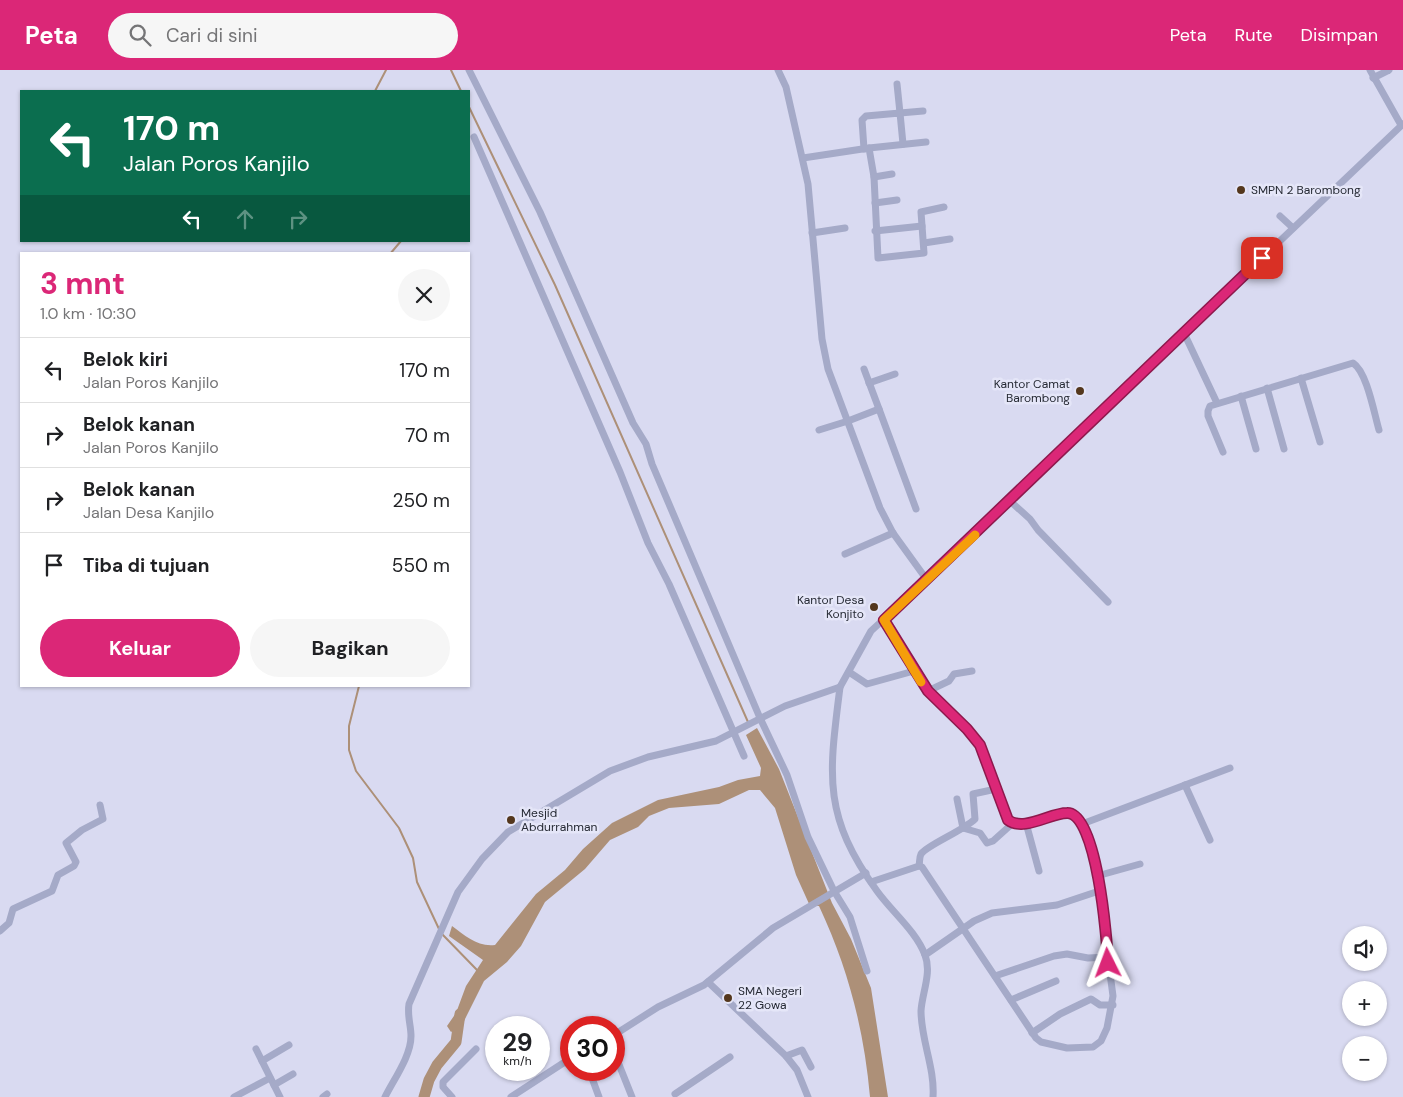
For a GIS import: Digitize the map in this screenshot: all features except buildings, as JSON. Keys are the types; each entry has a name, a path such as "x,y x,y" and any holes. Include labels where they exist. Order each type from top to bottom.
{"street":[{"path":"469,70 540,212 633,423 646,444 652,464 758,719 787,775 804,825 832,892 850,917 867,970"},
{"path":"778,70 786,88 803,158 824,355 830,378 880,508 893,533 927,580"},
{"path":"933,1097 932,1073 922,1021 927,981 925,955 871,882 840,827 834,802 832,761 840,686 865,640 884,620 1292,228 1402,125 1370,70"},
{"path":"1373,78 1389,70"},
{"path":"897,84 903,144"},
{"path":"923,111 864,117 867,148 874,177 877,256 880,259 923,254 924,243 921,212 944,207"},
{"path":"474,137 609,448 648,543 669,584 744,756"},
{"path":"803,158 867,148 926,142"},
{"path":"874,177 892,174"},
{"path":"875,203 897,200"},
{"path":"1280,216 1292,228"},
{"path":"875,231 922,226"},
{"path":"812,233 845,228"},
{"path":"924,243 950,239"},
{"path":"1184,333 1217,403"},
{"path":"1223,452 1208,411 1210,406 1353,363 1358,366 1363,376 1379,430"},
{"path":"864,369 916,509"},
{"path":"870,383 895,374"},
{"path":"1301,378 1320,442"},
{"path":"1267,388 1284,448"},
{"path":"1242,396 1256,449"},
{"path":"819,430 879,409"},
{"path":"1010,501 1030,518 1038,530 1108,602"},
{"path":"845,554 893,533"},
{"path":"871,882 919,866 925,869 1032,1033 1041,1042 1078,1049 1093,1047 1101,1042 1113,1006 1092,846 1082,824 1075,816 1068,813 1026,823 1013,823 1005,816 980,745 967,729 928,691 884,620"},
{"path":"849,672 867,684 914,671"},
{"path":"928,691 949,681 954,674 972,671"},
{"path":"385,1097 408,1049 411,1037 408,1017 409,1004 446,917 458,892 470,874 508,832 610,771 648,757 716,741 785,706 840,686"},
{"path":"1082,824 1230,768"},
{"path":"1185,785 1210,840"},
{"path":"919,866 920,858 926,849 963,828 975,818 973,794 996,789"},
{"path":"957,799 963,828"},
{"path":"0,931 8,923 13,908 52,891 58,875 74,866 76,862 66,843 82,830 103,819 100,806"},
{"path":"963,828 980,833 987,842 993,841 1013,823"},
{"path":"1026,823 1039,871"},
{"path":"1097,876 1140,864"},
{"path":"625,1027 658,1007 708,982 772,928 866,873"},
{"path":"925,955 963,929 992,913 1057,905 1099,892"},
{"path":"995,976 1054,956 1067,954 1088,958 1108,957"},
{"path":"1011,1000 1056,981"},
{"path":"708,982 786,1056 797,1070 808,1097"},
{"path":"1032,1033 1060,1014 1090,999 1100,1005 1113,1006"},
{"path":"262,1061 289,1045"},
{"path":"256,1049 280,1097"},
{"path":"452,1097 445,1090 443,1082 476,1049"},
{"path":"786,1056 802,1050 811,1066"},
{"path":"674,1096 730,1057"},
{"path":"511,1097 560,1065"},
{"path":"274,1085 293,1074"},
{"path":"234,1097 270,1078"},
{"path":"625,1080 632,1097"},
{"path":"593,1081 600,1097"}],"shaded area":[{"path":"757,728 779,769 832,903 851,939 871,988 888,1097 870,1097 859,1023 838,952 819,906 810,906 796,875 775,808 760,790 749,790 719,804 669,808 649,816 638,827 610,840 585,869 545,902 521,946 507,962 484,981 462,1025 451,1032 447,1026 456,1013 466,986 483,960 449,936 452,926 477,943 495,945 536,894 565,870 583,849 612,823 658,800 760,776 761,768 746,735"}],"waterway":[{"path":"376,90 386,70"},
{"path":"451,70 461,90"},
{"path":"470,109 555,285 748,722"},
{"path":"392,252 400,242"},
{"path":"359,687 349,726 349,750 356,771 399,828 413,858 417,882 439,929"},
{"path":"441,933 478,971"},
{"path":"424,1097 429,1080 437,1065 456,1042 460,1014"}],"slow traffic":[{"path":"921,682 884,620 975,535"}],"place":[{"name":"SMPN 2 Barombong","path":"1241,190"},
{"name":"Kantor Camat Barombong","path":"1080,391"},
{"name":"Kantor Desa Konjito","path":"874,607"},
{"name":"Mesjid Abdurrahman","path":"511,820"},
{"name":"SMA Negeri 22 Gowa","path":"728,998"}],"route":[{"path":"1108,963 1106,934 1094,853 1090,839 1082,824 1075,816 1068,813 1026,823 1017,824 1008,820 980,745 967,729 928,691 884,620 966,544 1125,388 1262,258"}]}
